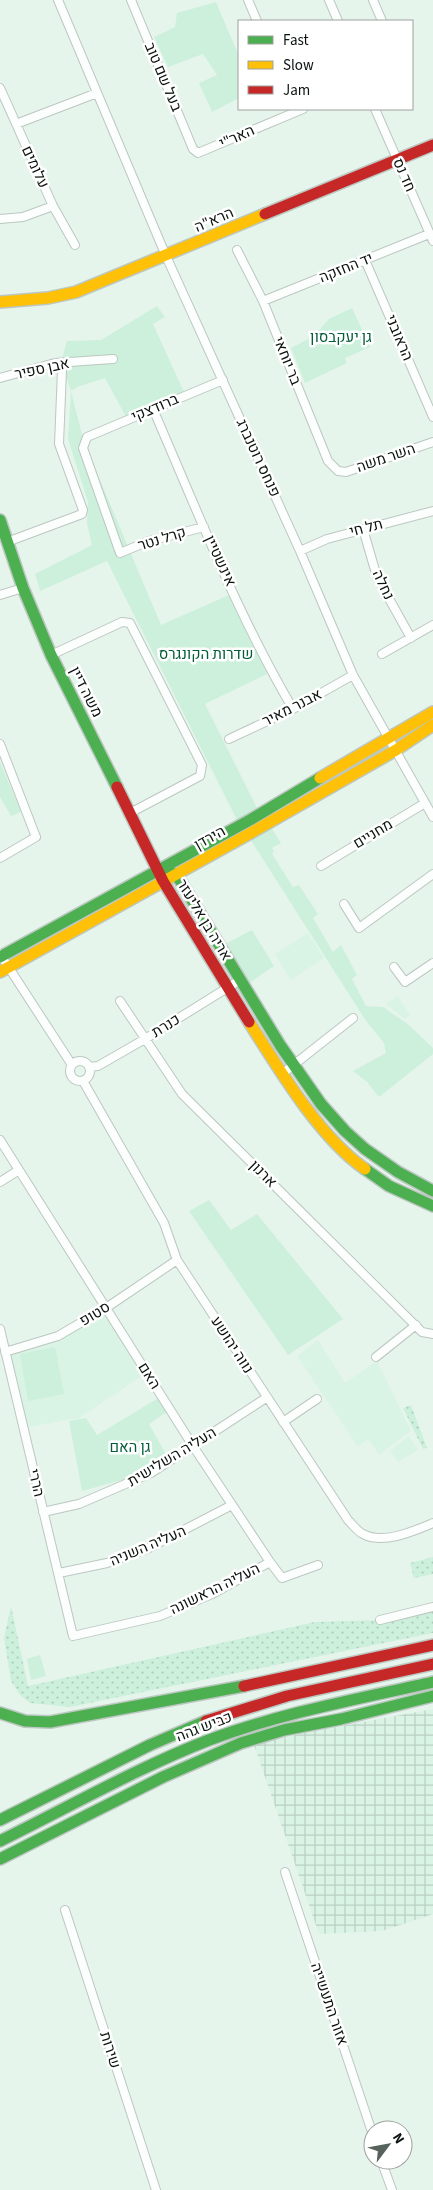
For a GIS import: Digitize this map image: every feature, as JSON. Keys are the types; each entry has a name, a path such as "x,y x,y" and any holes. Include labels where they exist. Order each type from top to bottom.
{"main road":[{"name":"הרא\"ה","path":"0,302 48,298 76,292 433,145"},
{"name":"משה דיין","path":"0,520 23,588 51,655 161,876"},
{"name":"הירדן","path":"4,970 433,712"},
{"name":"הירדן","path":"176,874 396,750 433,726"},
{"name":"אריה בן אליעזר","path":"433,1190 398,1172 346,1132 293,1066 176,874 161,876 227,988 282,1074 336,1144 360,1166 389,1186 433,1206"},
{"name":"הירדן","path":"0,956 161,876"},
{"path":"0,1713 25,1721 50,1722 295,1676 433,1645"},
{"name":"כביש גהה","path":"0,1820 148,1745 203,1723 300,1693 433,1664"},
{"name":"כביש גהה","path":"0,1841 156,1762 209,1740 297,1713 433,1682"},
{"path":"0,1859 163,1777 241,1743 284,1730 341,1719 433,1696"}],"street":[{"name":"פנחס רוטנברג","path":"58,0 166,256 300,551 353,675 433,817"},
{"name":"בעל שם טוב","path":"131,0 193,149 198,153"},
{"path":"248,0 257,20"},
{"path":"328,0 338,20"},
{"path":"373,0 382,20"},
{"name":"עלומים","path":"0,88 53,206 74,245"},
{"path":"16,124 97,93"},
{"name":"האר\"י","path":"198,153 298,110"},
{"name":"חד נס","path":"375,110 431,237"},
{"path":"0,219 23,217 53,206"},
{"name":"יד החזקה","path":"263,301 365,260 431,237"},
{"name":"בר יוחאי","path":"237,250 263,301 328,461 338,471"},
{"name":"הראובני","path":"365,260 433,417"},
{"name":"אבן ספיר","path":"0,378 55,363 113,359"},
{"path":"7,542 82,514 83,510 59,444 62,370 55,363"},
{"name":"ברודצקי","path":"120,552 84,448 87,437 222,380"},
{"name":"אינשטיין","path":"153,409 204,527 271,671 293,709"},
{"name":"השר משה","path":"338,471 346,472 433,442"},
{"name":"תל חי","path":"300,551 326,539 433,511"},
{"name":"קרל נטר","path":"120,552 149,541 204,527"},
{"name":"נחלה","path":"363,529 377,576 411,638"},
{"path":"0,595 23,588"},
{"path":"51,655 122,622 130,623 202,765 200,776 130,813"},
{"path":"382,654 433,626"},
{"name":"אבנר מאיר","path":"229,739 293,709 353,675"},
{"path":"0,744 36,838 0,858"},
{"name":"מחניים","path":"320,866 425,803"},
{"path":"344,904 359,928 433,874"},
{"path":"0,956 4,970 72,1066"},
{"path":"394,967 404,982 433,963"},
{"name":"כנרת","path":"89,1067 98,1066 145,1039 240,980"},
{"name":"ארנון","path":"120,1001 182,1094 422,1332 433,1334"},
{"path":"282,1074 353,1018"},
{"path":"81,1061 89,1067 88,1077 83,1081 77,1081 72,1077 70,1071 72,1066 81,1061"},
{"name":"נווה יהושע","path":"83,1081 164,1223 177,1260 348,1520 362,1534 374,1537 390,1537 432,1525"},
{"name":"האם","path":"0,1140 193,1446 270,1562 282,1578 318,1565"},
{"path":"360,1166 371,1152"},
{"path":"0,1182 19,1170"},
{"name":"סטופ","path":"5,1352 58,1336 106,1308 177,1260"},
{"path":"376,1357 416,1325"},
{"name":"הררי","path":"0,1329 73,1636"},
{"name":"העליה השלישית","path":"43,1512 80,1504 117,1490 151,1473 266,1398"},
{"path":"283,1422 317,1399"},
{"name":"העליה השניה","path":"59,1574 107,1563 149,1548 232,1505"},
{"name":"העליה הראשונה","path":"73,1636 160,1616 212,1594 270,1562"},
{"path":"380,1620 433,1607"},
{"name":"אזור התעשייה","path":"285,1872 368,2120"},
{"name":"שירות","path":"65,1910 156,2190"},
{"path":"385,2170 392,2190"}],"shaded area":[{"path":"308,933 324,958 291,980 275,954"},
{"path":"398,996 410,1015 405,1019 386,1004"},
{"path":"105,1315 143,1375 79,1418 28,1427 10,1353 58,1339"},
{"path":"318,1340 345,1383 377,1361 411,1431 379,1455 368,1439 358,1447 297,1356"},
{"path":"409,1436 418,1450 398,1462 390,1451"},
{"path":"433,1709 433,1914 382,1931 319,1934 254,1745 304,1733"}],"green space":[{"path":"216,2 238,54 238,99 212,112 199,83 217,75 203,54 168,67 154,37 175,27 177,13"},
{"path":"157,306 165,317 153,324 184,392 126,417 105,378 77,387 71,391 61,362 67,341 101,340"},
{"name":"גן יעקבסון","path":"352,308 370,347 345,358 347,363 305,383 291,348 314,336 329,319"},
{"name":"שדרות הקונגרס","path":"71,391 84,442 161,625 229,595 267,674 205,704 257,808 237,820 107,561 40,591 35,574 92,545 87,524 88,502 68,439"},
{"path":"0,762 21,812 11,816 0,797"},
{"path":"271,827 281,843 272,848 274,851 272,854 293,887 299,885 318,914 313,918 333,952 341,945 357,975 352,979 366,1006 383,1007 409,1025 433,1048 433,1054 379,1097 367,1082 353,1071 386,1053 384,1043 366,1021 250,839"},
{"path":"252,930 274,966 248,984 225,944"},
{"path":"209,1200 231,1230 257,1214 343,1319 288,1355 189,1211"},
{"path":"55,1347 64,1394 28,1401 20,1354"},
{"name":"גן האם","path":"160,1397 168,1411 149,1424 167,1456 129,1478 82,1491 69,1421 86,1418 97,1435"},
{"path":"411,1405 427,1448 423,1449 403,1408"},
{"path":"433,1557 433,1574 414,1578 410,1563"},
{"path":"11,1606 28,1686 315,1622 380,1620 433,1607 433,1633 70,1707 30,1703 20,1695 11,1681 4,1638"},
{"path":"40,1655 46,1676 31,1680 27,1659"}],"traffic: fast":[{"path":"0,520 23,588 51,655 117,787"},
{"path":"0,957 250,820 320,778"},
{"path":"168,873 176,874 280,1045 321,1104 345,1131 365,1149 398,1172 433,1191"},
{"path":"365,1169 389,1186 433,1206"},
{"path":"0,1841 129,1775 182,1751 236,1730 292,1714 433,1682"},
{"path":"0,1713 25,1721 50,1722 244,1686"},
{"path":"0,1859 163,1777 241,1743 284,1730 341,1719 433,1696"},
{"path":"0,1820 150,1745 206,1721"}],"traffic: slow":[{"path":"0,302 48,298 76,292 265,214"},
{"path":"320,778 433,712"},
{"path":"0,972 256,830 396,750 433,725"},
{"path":"249,1022 287,1081 316,1121 348,1156 365,1169"}],"traffic: jam":[{"path":"265,214 433,145"},
{"path":"117,787 163,881 249,1022"},
{"path":"244,1686 433,1645"},
{"path":"206,1721 287,1696 433,1664"}]}
